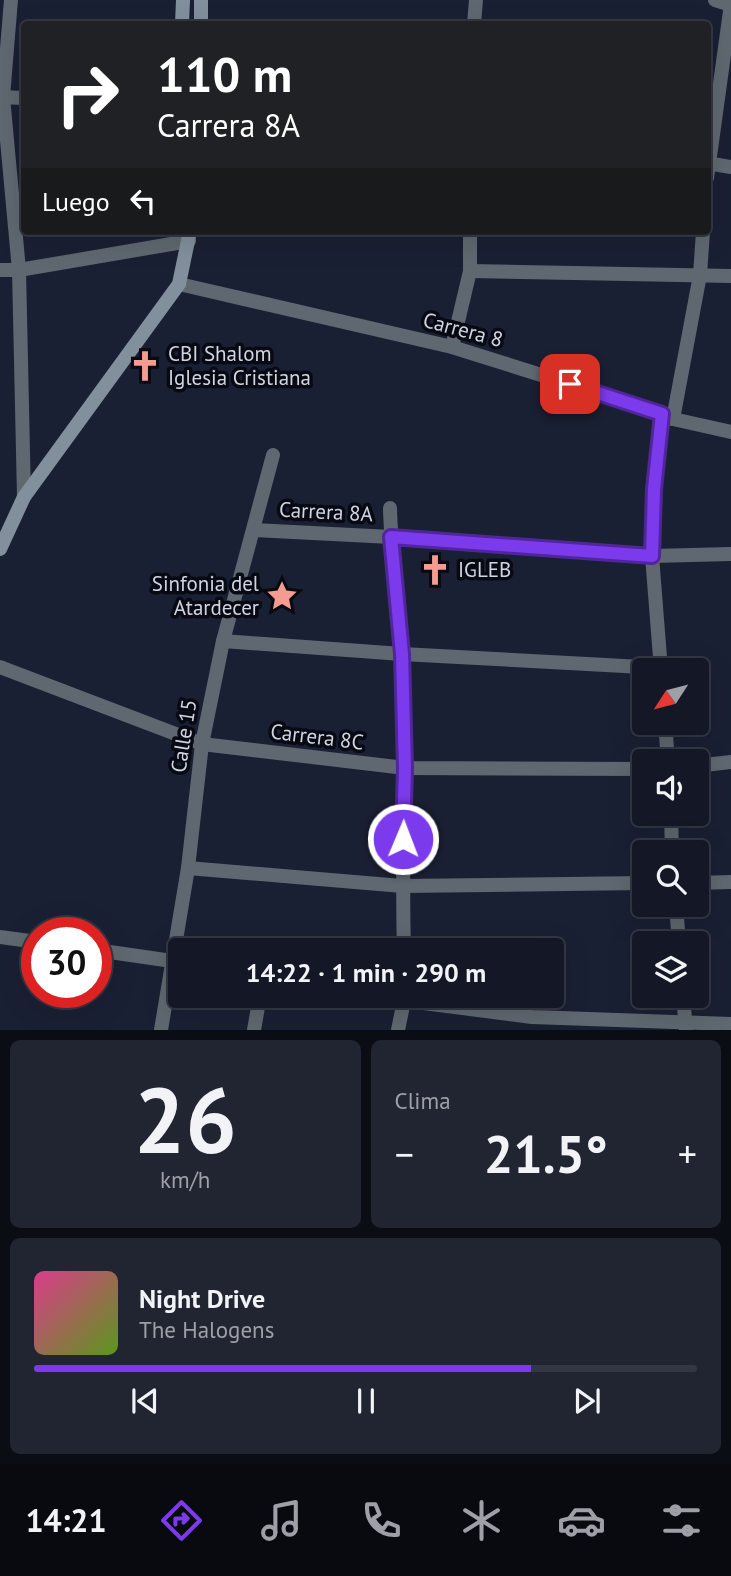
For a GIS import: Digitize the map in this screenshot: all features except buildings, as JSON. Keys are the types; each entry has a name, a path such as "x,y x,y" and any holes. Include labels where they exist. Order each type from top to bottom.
{"main road":[{"path":"182,21 183,0"},
{"path":"201,0 201,21"},
{"path":"0,549 24,497 179,284 190,236"}],"street":[{"path":"11,0 2,97 19,270 24,497"},
{"path":"474,21 476,0"},
{"path":"711,141 731,4 715,0"},
{"path":"2,97 21,98"},
{"path":"711,168 731,167"},
{"path":"452,347 470,271 470,235"},
{"path":"660,658 652,556 654,489 700,275 703,235"},
{"path":"0,270 19,270 190,236"},
{"path":"470,271 731,276"},
{"name":"Carrera 8","path":"179,284 452,347 668,416 731,432"},
{"name":"Calle 15","path":"179,938 202,744 223,641 273,455"},
{"path":"390,508 402,654 405,768 404,938"},
{"name":"Carrera 8A","path":"254,530 652,556 731,554"},
{"path":"223,641 632,667"},
{"name":"Carrera 8C","path":"0,667 202,744 405,768 632,769"},
{"path":"709,765 731,762"},
{"path":"188,868 402,886 632,883"},
{"path":"709,883 731,882"},
{"path":"0,937 21,940"},
{"path":"112,952 168,960"},
{"name":"Calle 15","path":"161,1030 168,998"},
{"path":"254,1030 258,1008"},
{"path":"398,1030 404,1008"},
{"path":"469,1008 532,1017 686,1027 731,1024"},
{"path":"684,1008 686,1027"}],"place":[{"name":"CBI Shalom Iglesia Cristiana","path":"145,366"},
{"name":"IGLEB","path":"435,570"},
{"name":"Sinfonia del Atardecer","path":"282,596"}],"route":[{"path":"403,839 405,768 402,654 391,537 652,556 654,489 662,414 570,384"}]}
